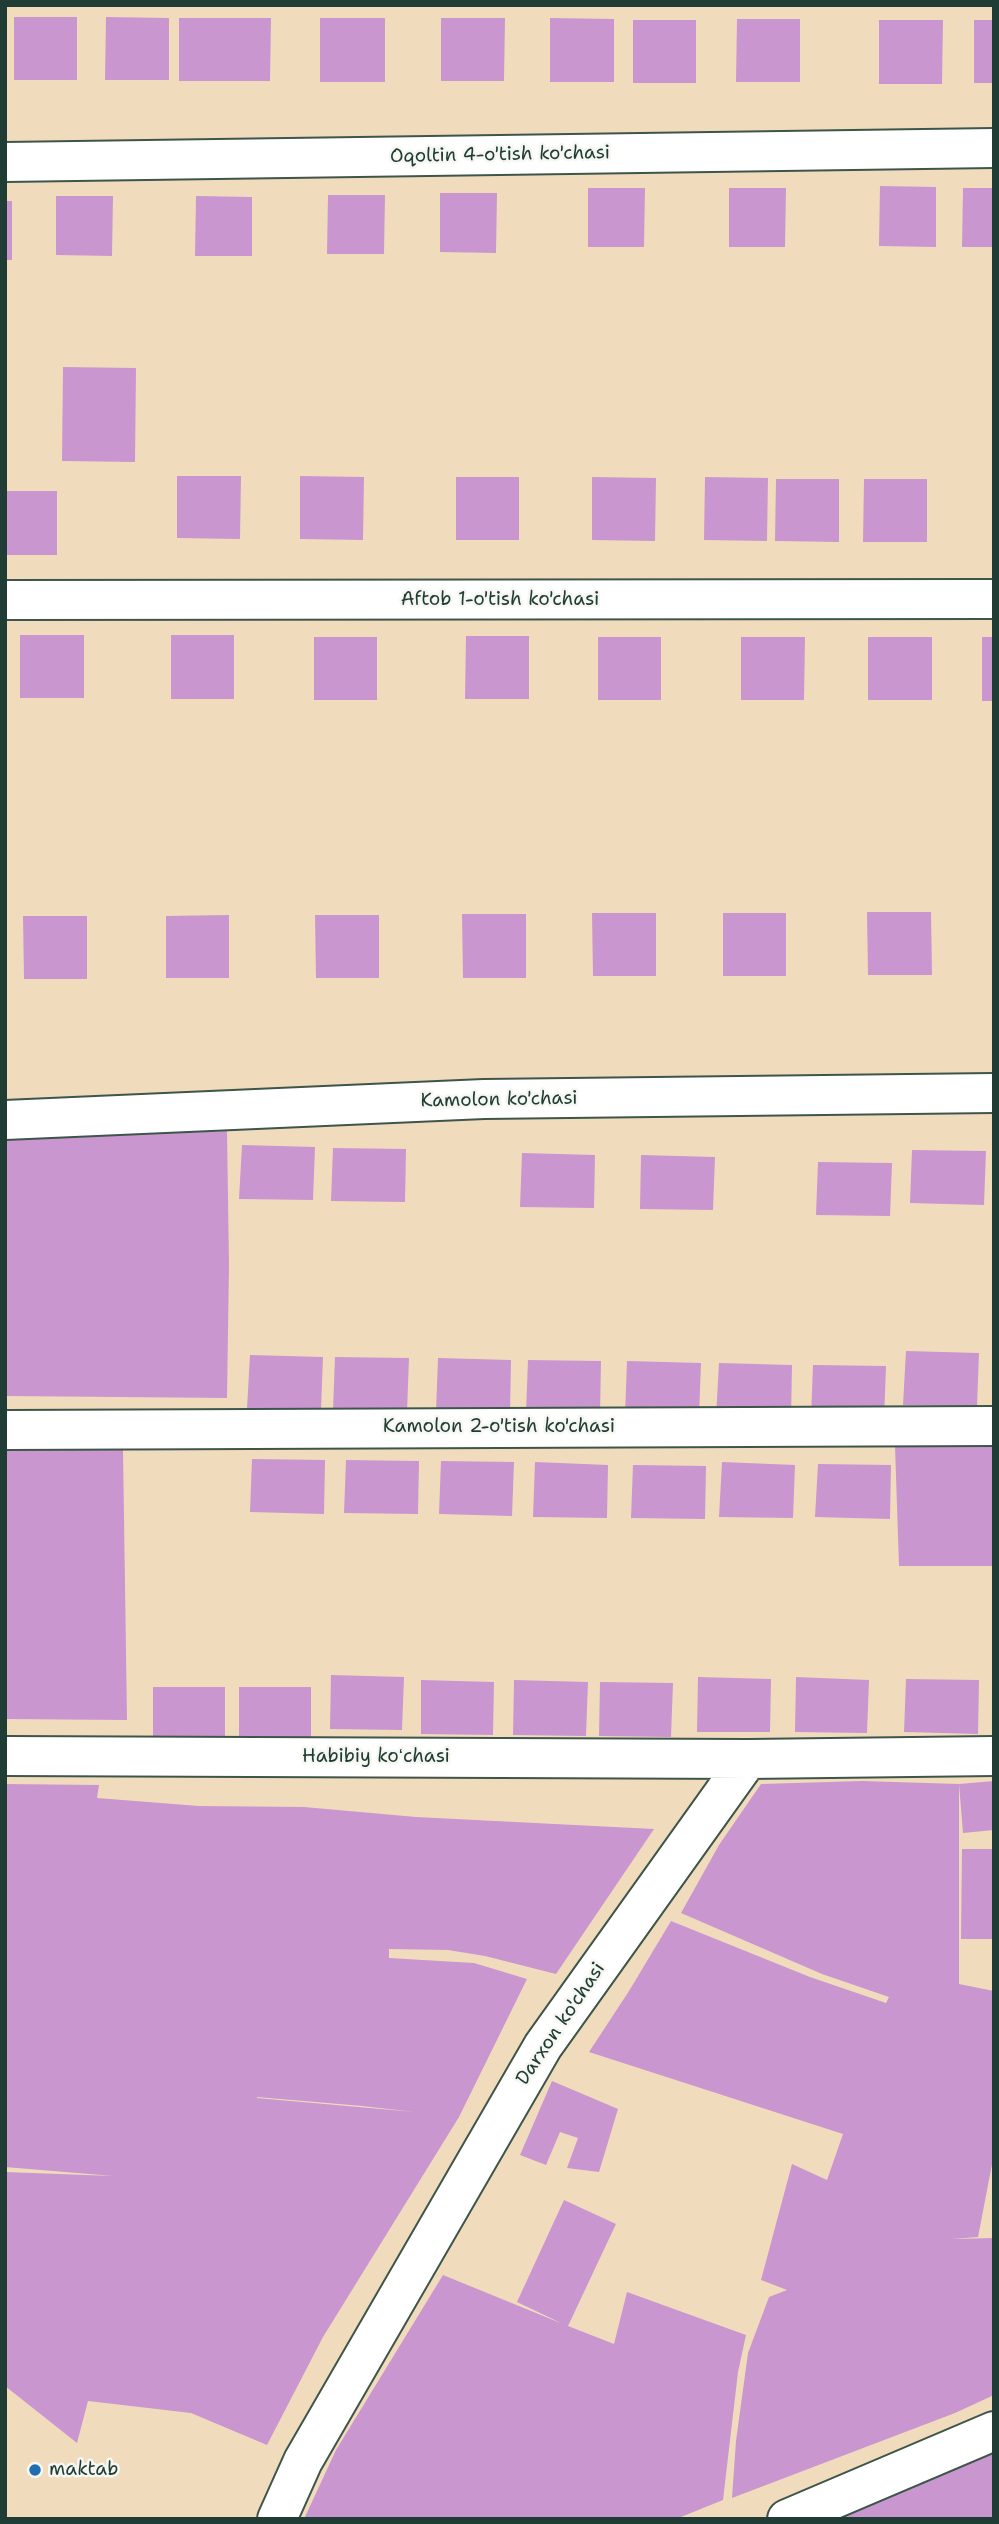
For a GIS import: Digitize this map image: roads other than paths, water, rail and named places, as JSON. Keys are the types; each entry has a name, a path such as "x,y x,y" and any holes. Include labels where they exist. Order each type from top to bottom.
{"street":[{"name":"Oqoltin 4-o'tish ko'chasi","path":"5,162 994,148"},
{"name":"Aftob 1-o'tish ko'chasi","path":"5,600 994,599"},
{"name":"Kamolon ko'chasi","path":"5,1119 484,1099 994,1093"},
{"name":"Kamolon 2-o'tish ko'chasi","path":"5,1430 994,1426"},
{"name":"Habibiy koʻchasi","path":"5,1756 748,1759"},
{"path":"748,1759 994,1756"},
{"name":"Darxon ko'chasi","path":"277,2519 303,2461 542,2046 748,1759"},
{"path":"787,2519 994,2431"}],"place":[{"name":"maktab","path":"35,2470"}]}
